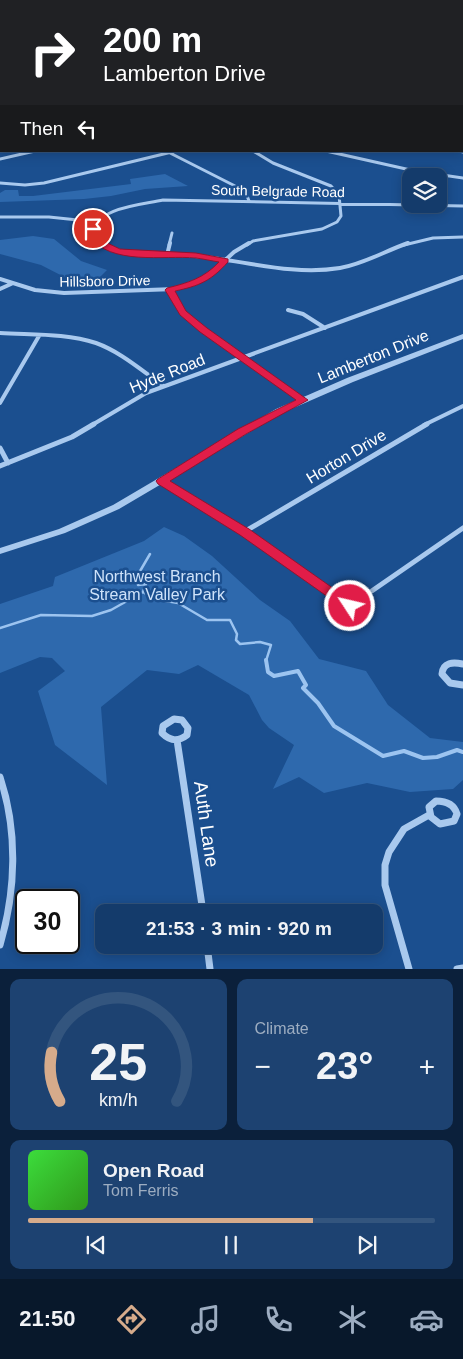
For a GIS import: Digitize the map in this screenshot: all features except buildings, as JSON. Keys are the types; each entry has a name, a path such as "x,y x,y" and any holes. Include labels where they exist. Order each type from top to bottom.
{"street":[{"path":"0,159 31,152"},
{"path":"0,183 24,184 44,182 172,152"},
{"path":"255,152 272,163 331,186 339,195 340,204"},
{"path":"330,152 402,168"},
{"path":"169,153 239,188 246,193 249,201"},
{"path":"447,176 463,178"},
{"name":"South Belgrade Road","path":"97,222 122,208 177,200 463,206"},
{"name":"Hillsboro Drive","path":"0,279 35,290 64,293 170,290 190,285 206,278 234,252 253,241 322,229 334,225 341,216 340,204"},
{"path":"0,217 26,216 97,222 93,229 93,236 105,246 130,253 196,256 289,270 331,269 363,262 422,239 463,237"},
{"path":"167,255 172,233"},
{"name":"Hyde Road","path":"0,466 72,437 134,399 164,386 463,277"},
{"path":"0,289 11,284"},
{"path":"170,290 183,313 190,320 244,356 303,400"},
{"path":"288,310 303,314 325,328"},
{"path":"0,333 75,339 96,343 122,357 164,386"},
{"path":"0,403 39,336"},
{"name":"Lamberton Drive","path":"0,551 62,531 116,507 242,431 303,400 463,336"},
{"name":"Horton Drive","path":"244,532 411,432 463,406"},
{"path":"0,448 8,464"},
{"path":"162,481 244,532 350,606 463,528"},
{"path":"463,664 454,662 446,665 442,669 442,674 450,683 463,685"},
{"name":"Auth Lane","path":"177,740 201,904"},
{"path":"0,777 5,789 14,851 14,880 9,911 0,945"},
{"path":"409,969 385,885 385,865 389,852 404,829 430,815"},
{"path":"208,954 210,969"},
{"path":"457,969 463,968"}],"green space":[{"path":"165,174 188,186 145,189 84,199 0,202 0,193 5,190 18,190 19,196 33,196 131,184 130,179"},
{"path":"33,236 54,239 81,261 107,270 91,286 76,283 41,265 0,254 0,240"},
{"name":"Northwest Branch Stream Valley Park","path":"164,527 184,536 212,556 260,600 290,621 319,659 366,671 388,705 430,738 463,742 463,780 453,789 410,792 367,783 324,793 299,777 273,789 294,745 269,728 262,720 249,695 198,665 179,674 147,670 101,707 107,785 55,745 38,691 65,671 52,658 40,657 0,673 0,604 53,586 55,577 144,541"}],"waterway":[{"path":"143,592 146,584 138,585 136,578 150,554"},
{"path":"0,628 41,615 92,616 111,610 143,592"},
{"path":"143,592 154,599 178,603 207,620 230,620 237,634 236,640 240,644 260,642 271,645 266,661"},
{"path":"266,661 268,672 274,676 298,671 306,685 303,688 318,703 334,726 383,756 404,751 423,758 437,757 457,750 463,752"}],"route":[{"path":"93,229 93,236 98,242 117,251 196,256 225,260 206,278 190,285 170,290 177,305 190,320 203,330 244,356 303,400 242,431 162,481 244,532 350,606"}]}
